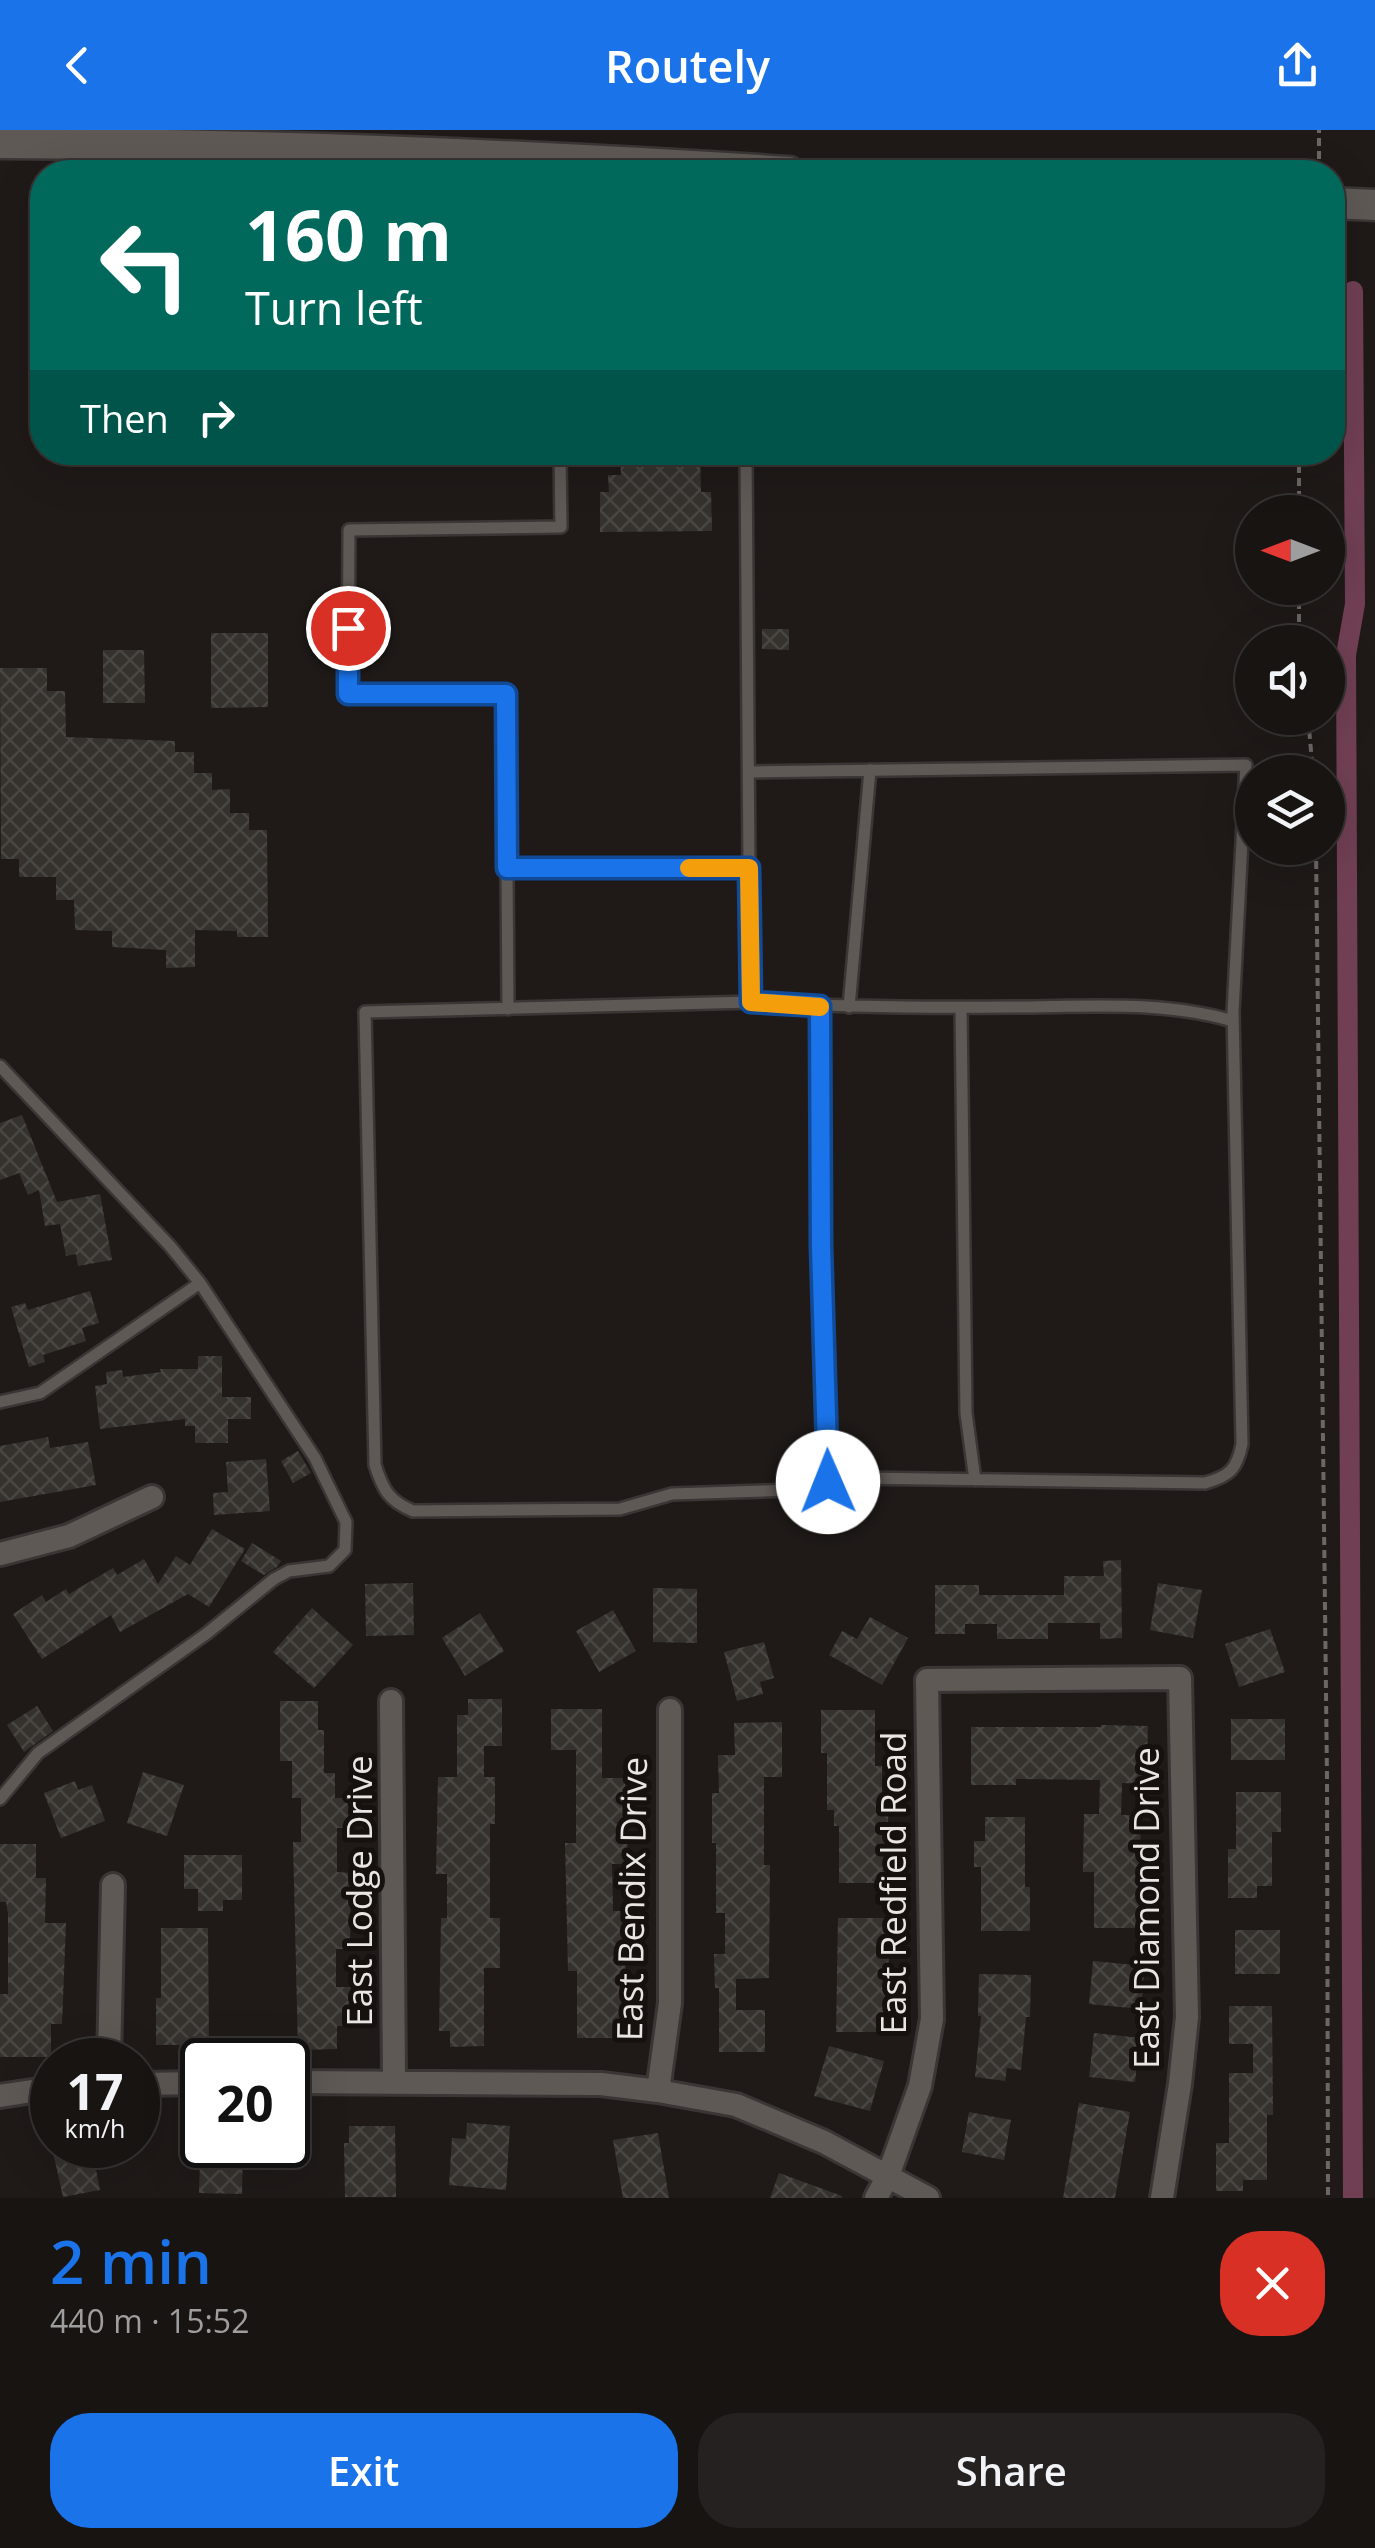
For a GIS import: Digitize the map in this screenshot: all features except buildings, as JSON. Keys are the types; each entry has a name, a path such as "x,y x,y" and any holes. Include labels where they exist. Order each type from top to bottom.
{"main road":[{"path":"0,142 201,144 463,160"}],"street":[{"path":"0,1554 69,1536 152,1497"},
{"name":"East Redfield Road","path":"876,2198 888,2176 920,2086 932,2019 927,1680 1180,1678"},
{"name":"East Diamond Drive","path":"1162,2198 1187,2017 1180,1678"},
{"name":"East Lodge Drive","path":"392,1701 394,2082"},
{"name":"East Bendix Drive","path":"658,2090 670,2003 670,1710"},
{"path":"110,2038 114,1885"},
{"path":"310,2082 600,2084 658,2090 736,2105 824,2142 928,2198"},
{"path":"0,2096 30,2091"}],"lane":[{"path":"508,1008 506,694 348,694 349,530 561,527 560,465"},
{"path":"746,465 751,1002"},
{"path":"749,772 1246,765 1233,1022 1242,1444 1237,1467 1224,1478 1205,1484 859,1478 791,1490 672,1494 620,1508 413,1511 394,1503 383,1489 376,1465 365,1012 751,1002 850,1008 1126,1006 1196,1010 1233,1022"},
{"path":"850,1008 870,770"},
{"path":"507,868 749,868"},
{"path":"820,1006 821,1246 828,1482"},
{"path":"961,1008 966,1413 976,1480"},
{"path":"0,1066 170,1246 200,1283 315,1458 346,1522 345,1550 328,1566 290,1571 274,1579 206,1634 38,1753 0,1798"},
{"path":"0,1402 40,1393 200,1283"}],"path":[{"path":"1319,160 1320,130"},
{"path":"1299,465 1299,495"},
{"path":"1316,865 1328,2198"}],"waterway":[{"path":"1353,291 1355,604 1346,655 1353,2198"}],"slow traffic":[{"path":"689,868 749,868 751,1002 820,1007"}],"route":[{"path":"348,628 348,694 506,694 507,868 749,868 751,1002 820,1006 821,1246 828,1482"}]}
